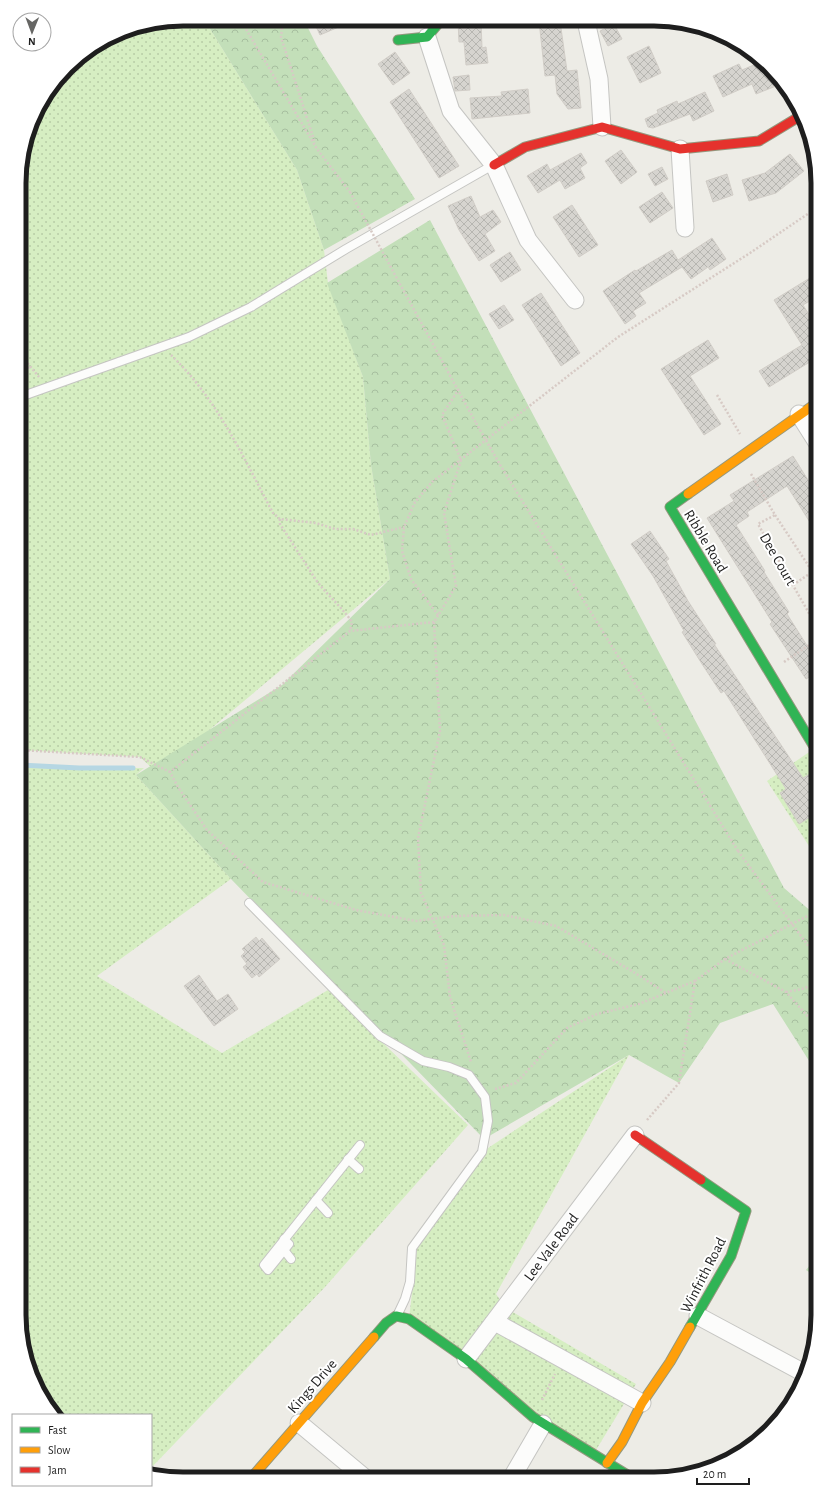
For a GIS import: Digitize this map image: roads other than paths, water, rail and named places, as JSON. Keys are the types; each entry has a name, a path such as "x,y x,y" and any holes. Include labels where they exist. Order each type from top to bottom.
{"street":[{"path":"398,40 427,37 437,26"},
{"path":"587,26 599,79 602,127"},
{"path":"427,37 451,111 494,165 528,240 575,300"},
{"path":"494,165 525,147 602,127 680,149 759,141 797,117"},
{"path":"680,149 685,228"},
{"name":"Ribble Road","path":"811,406 670,507 811,742"},
{"path":"799,414 811,433"},
{"name":"Winfrith Road","path":"607,1463 622,1442 642,1403 670,1362 732,1256 746,1210 635,1135"},
{"name":"Lee Vale Road","path":"466,1359 635,1135"},
{"path":"396,1316 409,1319 466,1359 538,1420 622,1472"},
{"name":"Kings Drive","path":"256,1472 386,1323 396,1316"},
{"path":"698,1316 801,1371"},
{"path":"495,1322 642,1403"},
{"path":"514,1472 538,1420"},
{"path":"299,1423 359,1472"}],"lane":[{"path":"26,395 189,337 251,307 346,249 494,165"},
{"path":"248,903 380,1036 423,1061 449,1067 469,1075 483,1092 485,1097 488,1122 482,1152 412,1248 410,1282 405,1299 396,1316"},
{"path":"284,1239 290,1244 268,1270 264,1265 284,1239 348,1159 360,1145"},
{"path":"348,1159 359,1169"},
{"path":"316,1200 328,1213"},
{"path":"284,1250 291,1259"}],"waterway":[{"path":"26,765 79,768 133,768"}]}
